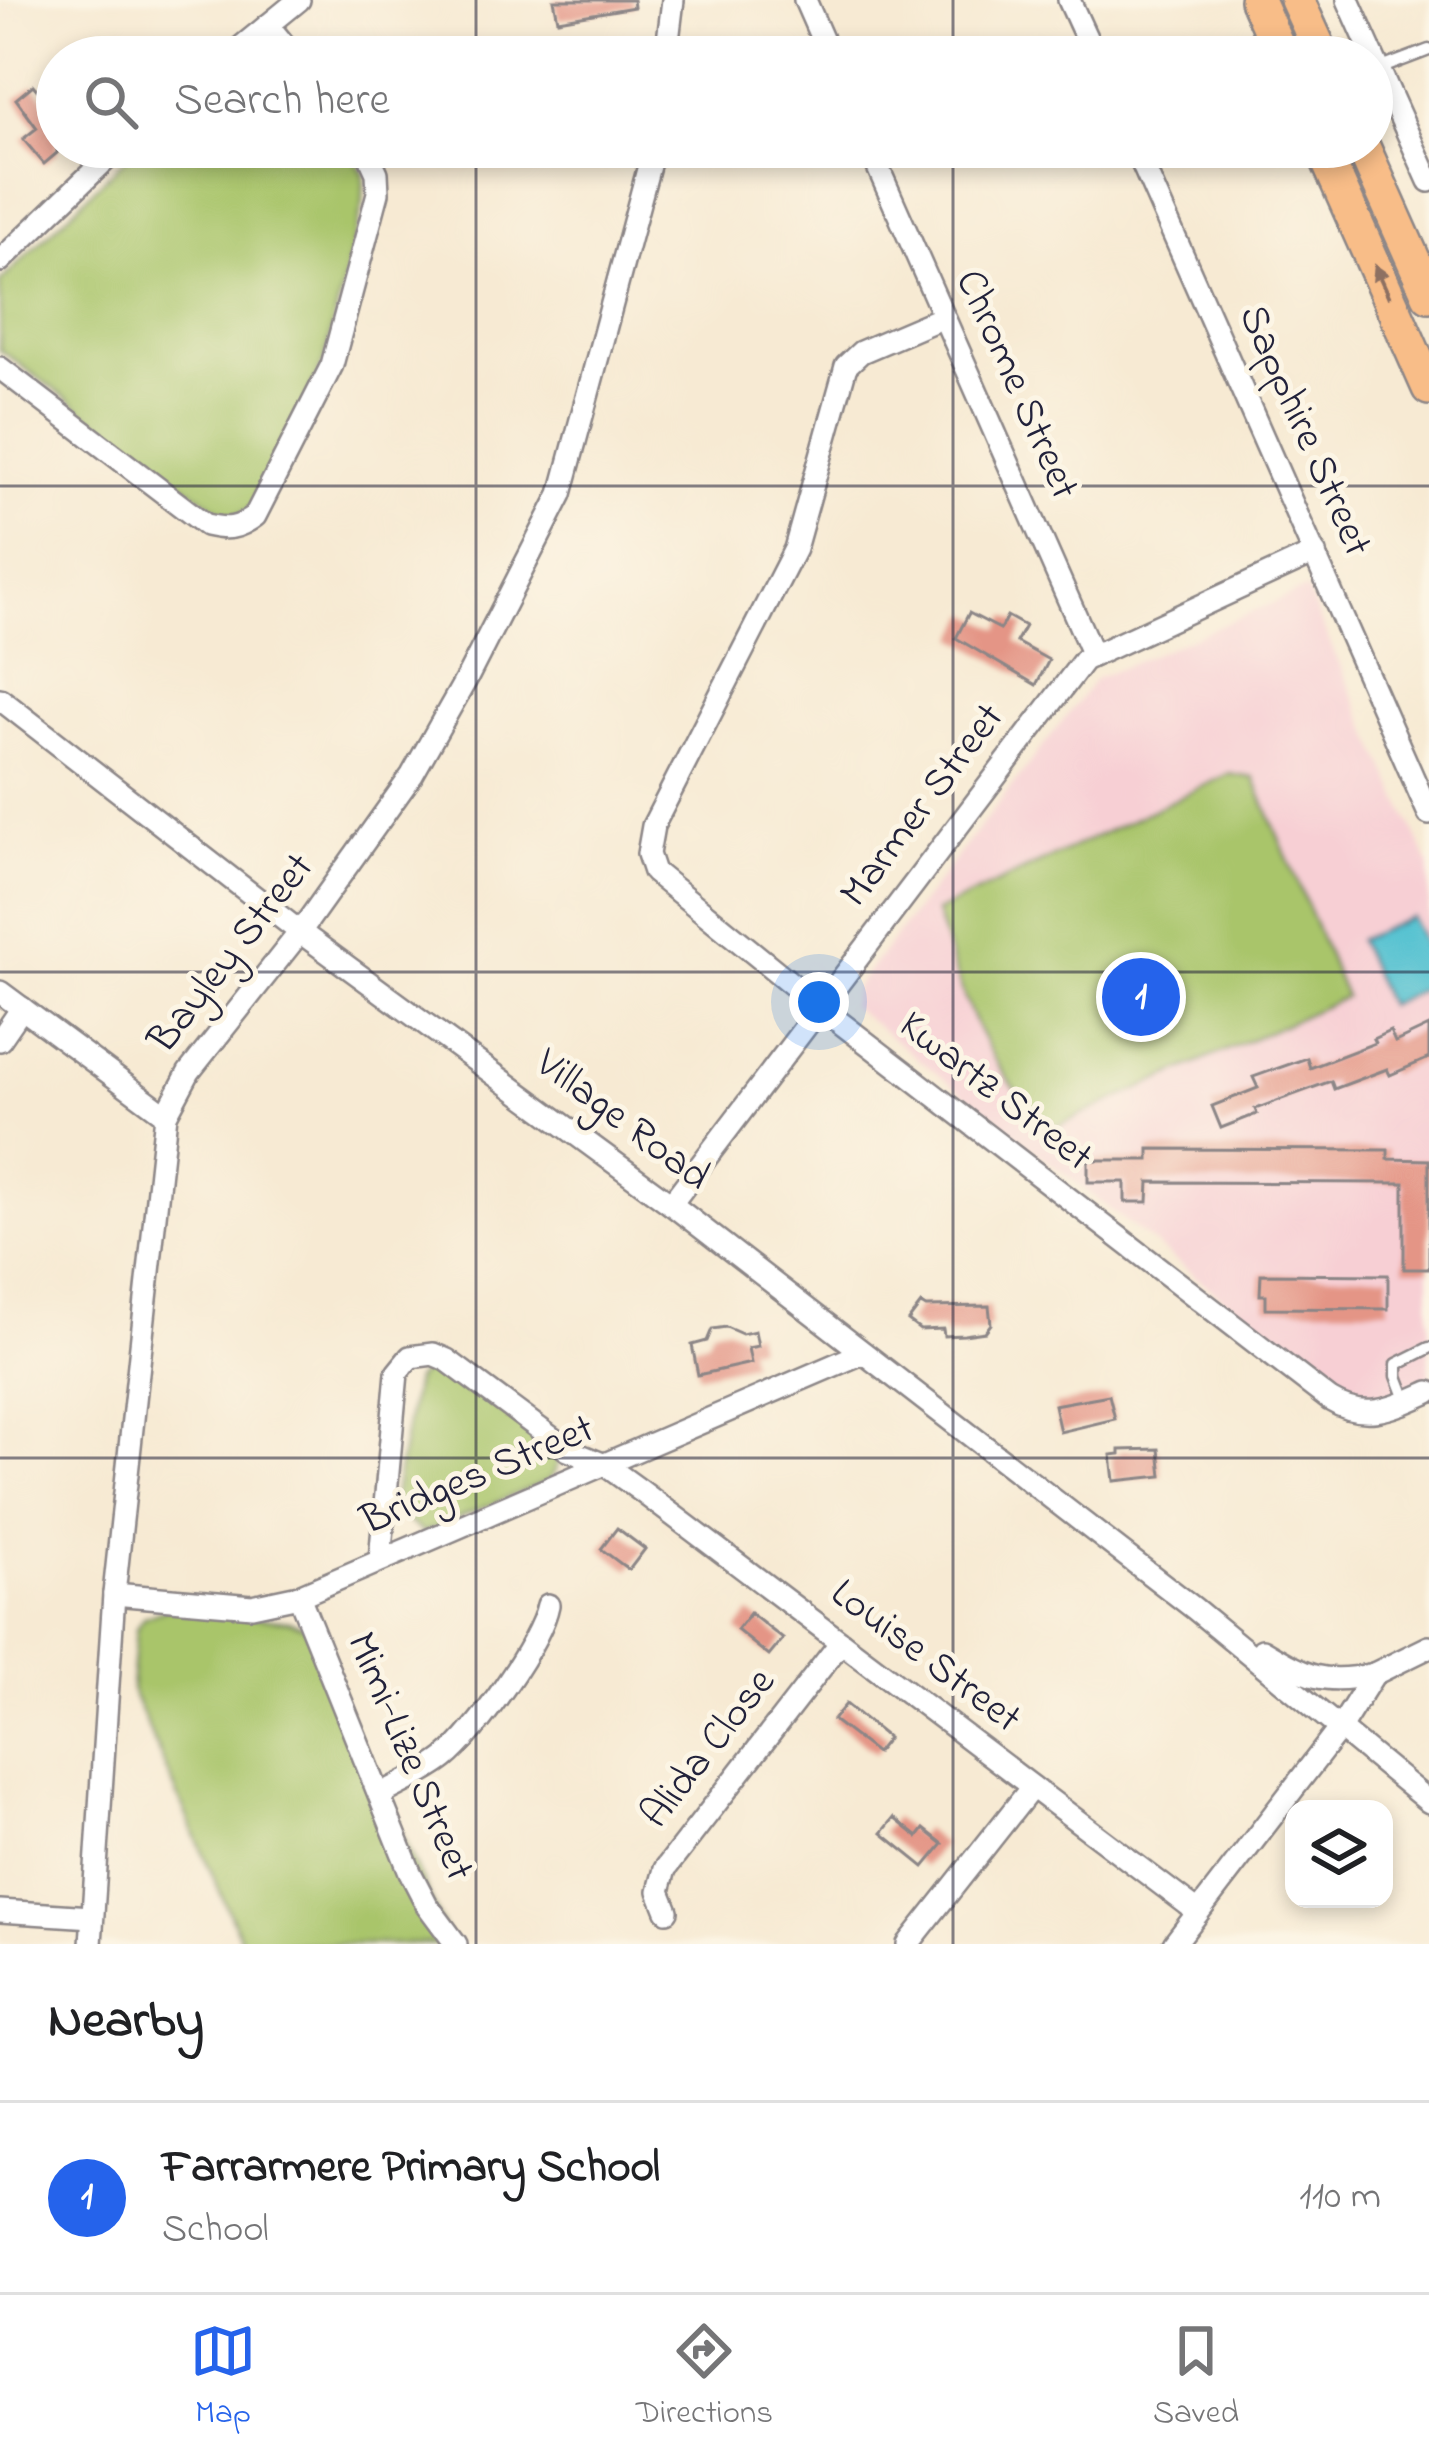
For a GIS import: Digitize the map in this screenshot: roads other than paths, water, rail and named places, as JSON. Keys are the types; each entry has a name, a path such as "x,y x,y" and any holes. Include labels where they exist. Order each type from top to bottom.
{"main road":[{"path":"1257,0 1273,36"},
{"path":"1297,0 1313,36"},
{"path":"1331,168 1429,388"},
{"path":"1372,168 1429,295"}],"street":[{"path":"255,36 299,0"},
{"path":"669,36 673,0"},
{"path":"805,0 821,36"},
{"path":"1069,0 1085,36"},
{"path":"1348,0 1364,36"},
{"path":"268,25 277,36"},
{"path":"1393,100 1429,181"},
{"path":"0,261 97,168"},
{"path":"0,368 206,525 233,529 244,524 255,515 332,365 378,193 375,168"},
{"name":"Bayley Street","path":"91,1944 114,1594 166,1115 189,1072 300,932 412,775 561,494 648,168"},
{"name":"Chrome Street","path":"878,168 1092,653"},
{"name":"Sapphire Street","path":"1144,168 1429,814"},
{"name":"Kwartz Street","path":"943,317 861,352 846,365 795,549 650,836 648,854 661,880 1330,1400 1359,1413 1376,1414 1429,1392"},
{"name":"Marmer Street","path":"670,1204 1092,653 1315,553"},
{"name":"Village Road","path":"0,699 300,932 670,1204 1195,1609 1429,1802"},
{"path":"0,992 166,1115"},
{"path":"0,1040 22,1008"},
{"name":"Louise Street","path":"380,1560 398,1373 410,1358 433,1354 568,1450 604,1465 1198,1912"},
{"name":"Bridges Street","path":"114,1594 252,1606 299,1596 860,1354"},
{"name":"Mimi-Lize Street","path":"299,1596 418,1891 455,1944"},
{"path":"380,1795 440,1762 458,1745 538,1639 548,1605"},
{"name":"Village Road","path":"1195,1609 1313,1678 1342,1681 1374,1674"},
{"name":"Alida Close","path":"667,1911 659,1891 665,1869 841,1642"},
{"path":"1174,1944 1340,1728 1374,1674 1429,1647"},
{"path":"908,1944 1032,1787"},
{"path":"0,1911 92,1917"}],"lane":[{"path":"1393,64 1429,50"},
{"path":"1407,1402 1396,1376 1397,1364 1429,1348"}],"water":[{"path":"1412,917 1429,955 1429,986 1387,1005 1358,940"}],"place":[{"name":"Farrarmere Primary School","path":"1141,997"}]}
